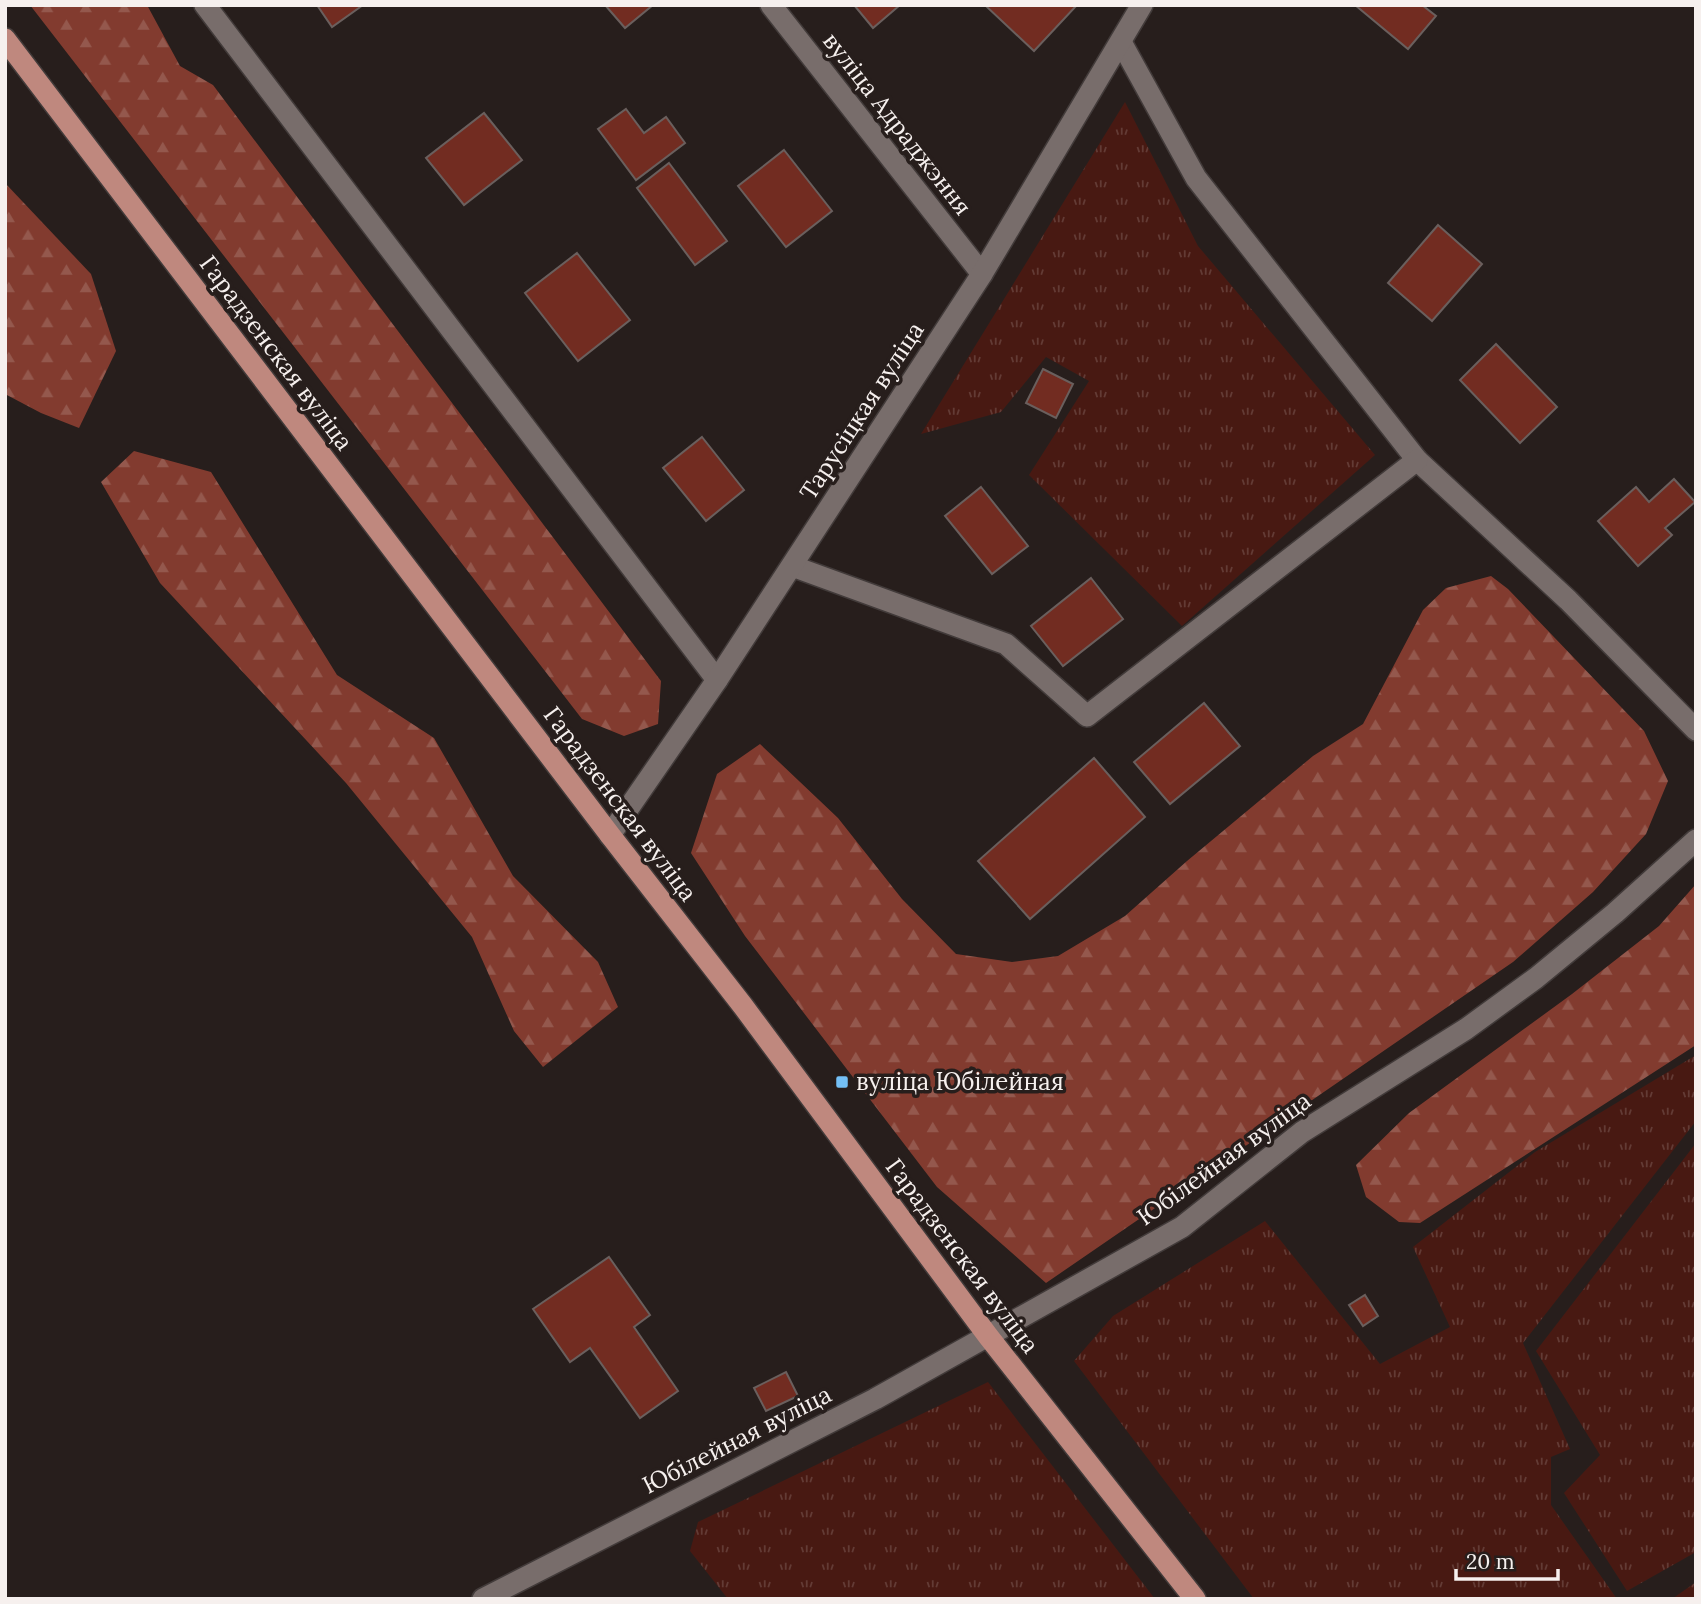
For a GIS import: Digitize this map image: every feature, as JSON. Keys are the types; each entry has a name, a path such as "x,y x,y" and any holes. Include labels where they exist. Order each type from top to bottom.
{"main road":[{"name":"Гарадзенская вуліца","path":"5,39 743,1006 988,1336 1195,1599"}],"street":[{"path":"205,5 717,680"},
{"name":"вуліца Адраджэння","path":"771,5 982,274"},
{"name":"Тарусіцкая вуліца","path":"610,835 717,680 982,274 1142,5"},
{"path":"1121,42 1196,178 1417,460 1567,600 1696,730"},
{"path":"792,566 1006,645 1087,716 1417,460"},
{"name":"Юбілейная вуліца","path":"483,1599 875,1399 1182,1227 1302,1132 1466,1029 1556,962 1696,840"}],"green space":[{"path":"30,5 147,5 180,66 213,85 661,681 658,724 624,736 582,719"},
{"path":"1125,102 1198,246 1375,455 1182,626 1029,475 1089,381 1046,357 1001,412 921,434"},
{"path":"5,183 91,274 116,351 79,428 41,413 5,394"},
{"path":"134,451 211,472 337,675 434,738 513,876 598,962 618,1007 543,1067 514,1031 472,937 346,783 160,583 101,482"},
{"path":"1491,576 1508,589 1644,731 1668,781 1646,834 1593,892 1513,962 1046,1283 937,1187 745,936 691,853 717,774 760,744 838,818 902,899 956,954 1012,962 1058,956 1125,916 1313,756 1363,724 1423,610 1446,588"},
{"path":"1696,884 1696,1045 1420,1223 1399,1222 1366,1197 1356,1165 1409,1113 1572,994 1659,926"},
{"path":"1696,1055 1696,1121 1523,1343 1570,1449 1551,1457 1551,1505 1617,1599 1254,1599 1074,1361 1113,1316 1265,1221 1380,1364 1450,1327 1413,1247 1535,1152"},
{"path":"1696,1143 1696,1552 1627,1591 1564,1493 1600,1455 1536,1351"},
{"path":"988,1382 1155,1599 728,1599 690,1551 698,1522"},
{"path":"1696,1582 1696,1599 1672,1599"}],"building":[{"path":"317,5 363,5 332,27"},
{"path":"605,5 653,5 625,28"},
{"path":"854,5 900,5 873,28"},
{"path":"1077,5 1034,51 987,7"},
{"path":"1355,5 1422,5 1436,16 1408,49"},
{"path":"626,109 644,133 666,117 685,143 636,180 598,129"},
{"path":"484,113 522,160 464,205 426,158"},
{"path":"784,150 832,211 786,247 738,186"},
{"path":"669,163 727,241 695,265 637,188"},
{"path":"1438,225 1482,264 1432,321 1388,283"},
{"path":"577,253 630,320 578,361 525,293"},
{"path":"1496,344 1557,407 1520,443 1460,380"},
{"path":"1043,369 1073,384 1056,418 1026,403"},
{"path":"702,437 744,490 706,521 663,468"},
{"path":"1674,479 1695,502 1665,528 1672,535 1638,566 1598,521 1636,487 1649,502"},
{"path":"981,487 1028,546 992,574 945,516"},
{"path":"1091,578 1123,619 1063,666 1031,626"},
{"path":"1204,703 1240,746 1170,804 1134,762"},
{"path":"1094,758 1145,817 1030,919 978,861"},
{"path":"609,1257 650,1315 634,1327 678,1391 640,1418 590,1348 570,1362 533,1309"},
{"path":"1365,1295 1378,1316 1363,1326 1349,1305"},
{"path":"786,1372 798,1396 766,1411 754,1388"}],"place":[{"name":"вуліца Юбілейная","path":"842,1082"}]}
